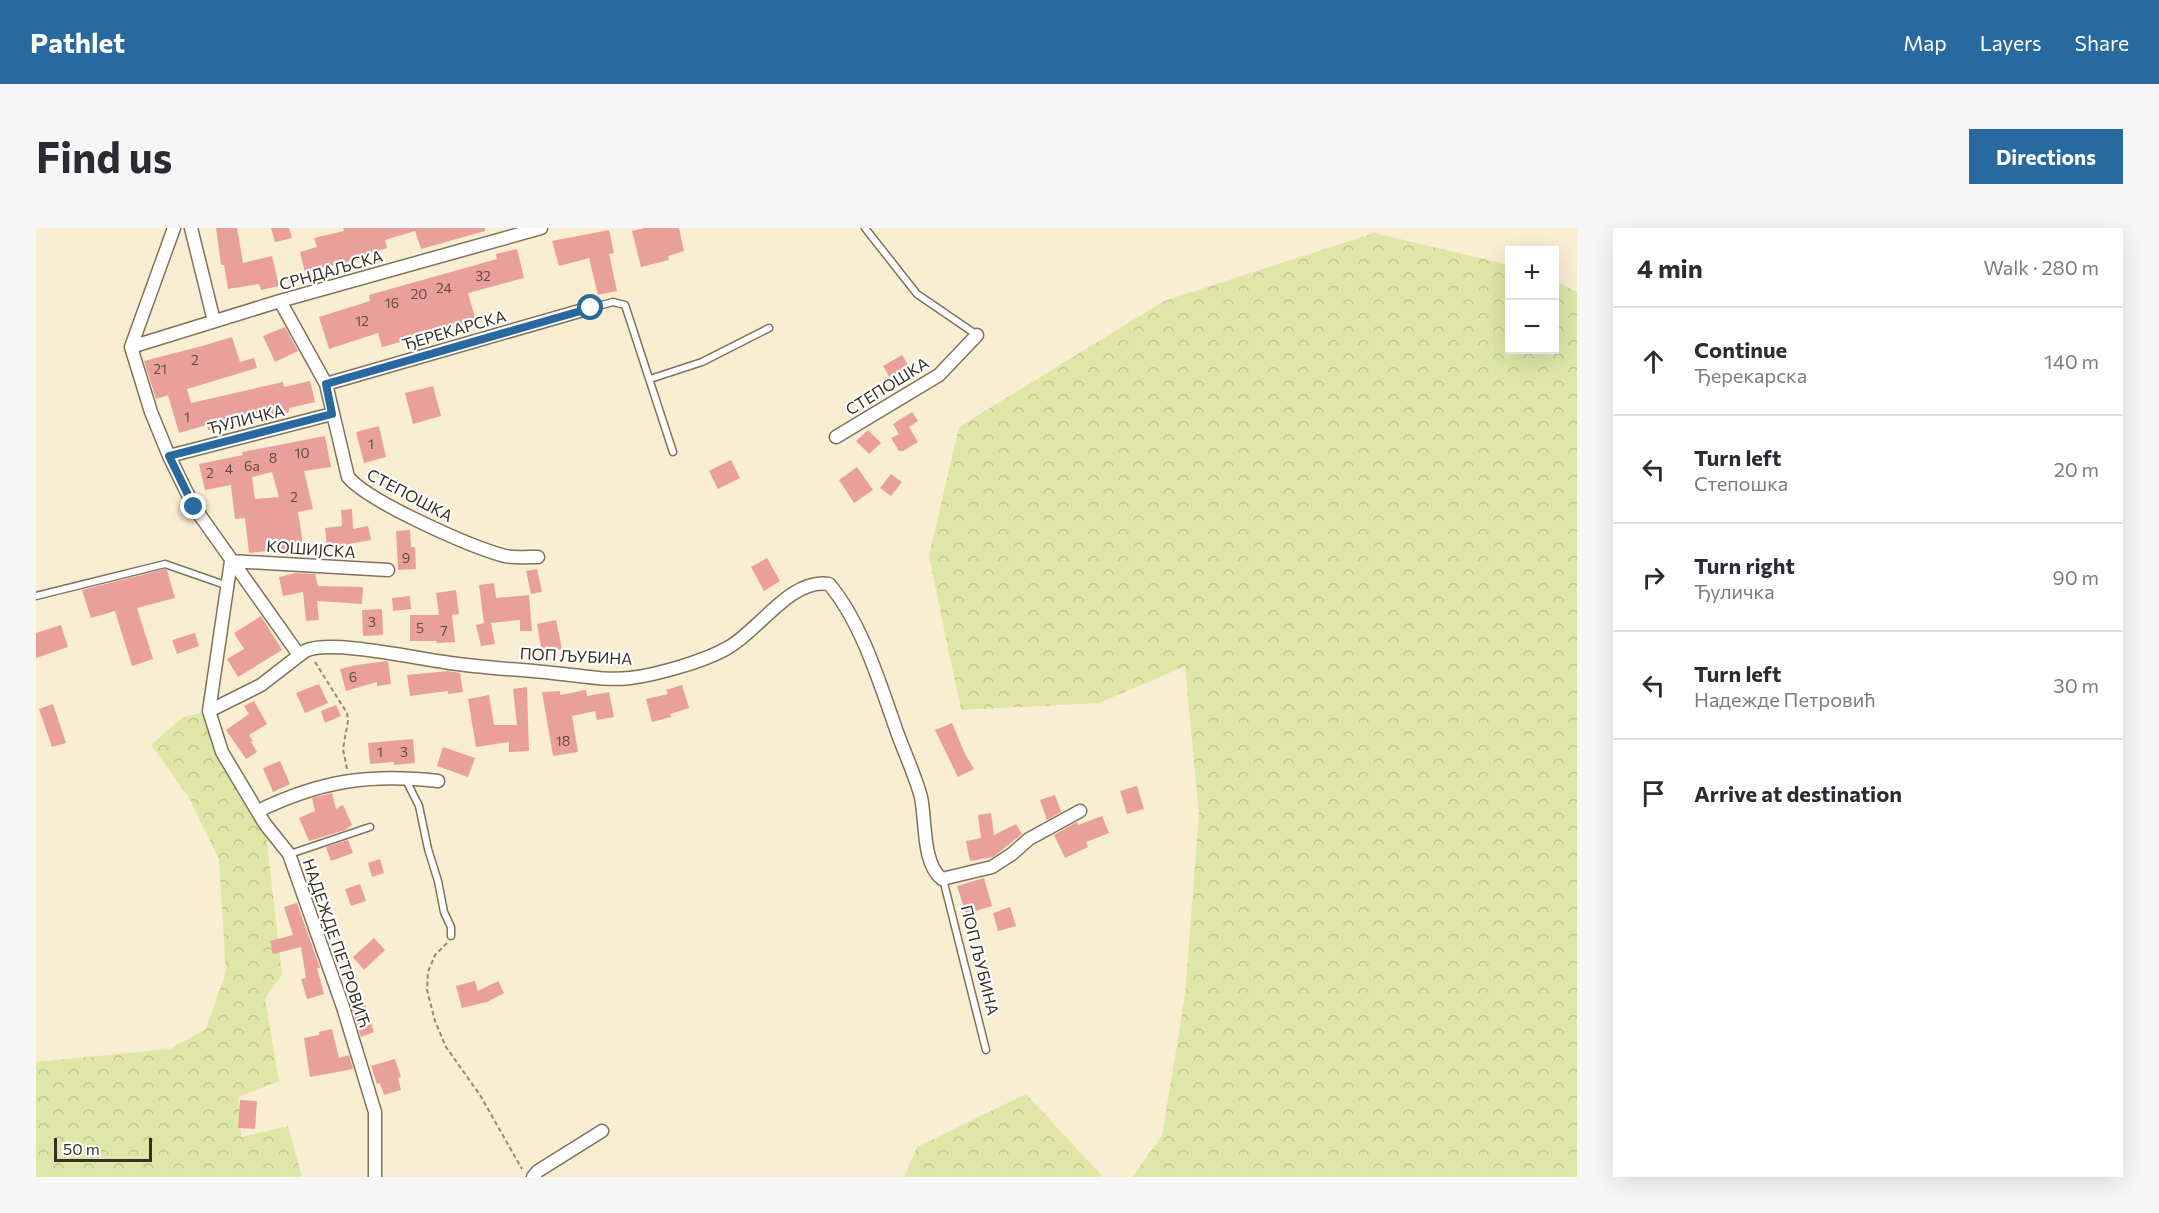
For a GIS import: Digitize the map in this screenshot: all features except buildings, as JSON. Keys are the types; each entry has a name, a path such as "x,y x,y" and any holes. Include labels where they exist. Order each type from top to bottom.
{"street":[{"path":"174,228 131,347 151,412 194,507 231,561 302,653 261,685 210,711"},
{"path":"191,228 214,321"},
{"name":"СРНДАЉСКА","path":"131,347 280,301 541,228"},
{"name":"СТЕПОШКА","path":"280,301 326,384 348,477 356,487 468,543 508,556 538,557"},
{"name":"ЂЕРЕКАРСКА","path":"326,384 591,308"},
{"name":"СТЕПОШКА","path":"836,437 939,375 977,335"},
{"name":"ЂУЛИЧКА","path":"169,456 332,414"},
{"name":"КОШИЈСКА","path":"231,561 388,570"},
{"name":"НАДЕЖДЕ ПЕТРОВИЋ","path":"231,561 210,711 222,752 258,811 289,855 343,1007 375,1112 375,1177"},
{"name":"ПОП ЉУБИНА","path":"302,653 312,648 357,648 448,663 604,678 630,678 719,653 749,633 794,593 818,582 829,584 842,599 884,696 921,797 930,861 936,874 942,879"},
{"path":"258,811 312,789 351,780 406,778 438,781"},
{"path":"942,879 992,867 1029,839 1080,812"},
{"path":"530,1176 602,1131"}],"lane":[{"path":"865,228 917,294 977,335"},
{"path":"591,308 613,302 625,305 672,452"},
{"path":"650,379 702,362 769,328"},
{"path":"36,596 165,564 228,586"},
{"path":"406,778 419,806 444,912 451,927 451,936"},
{"path":"289,855 370,827"},
{"name":"ПОП ЉУБИНА","path":"942,879 986,1050"}],"path":[{"path":"302,653 347,713 348,721 343,749 344,761 351,780"},
{"path":"451,936 435,955 428,972 427,990 435,1021 446,1047 480,1095 519,1164 530,1176"}],"green space":[{"path":"1374,233 1505,264 1505,354 1559,354 1559,282 1577,292 1577,1177 1132,1177 1162,1136 1185,996 1199,814 1185,666 1099,703 961,710 929,556 959,427 1164,301"},
{"path":"209,711 222,752 265,824 282,975 265,999 279,1081 238,1097 241,1137 288,1126 302,1177 36,1177 36,1062 170,1049 206,1029 226,972 219,859 188,796 151,745 183,717"},
{"path":"1026,1094 1103,1177 904,1177 917,1147"}],"route":[{"path":"194,507 169,456 332,414 326,384 591,308"}]}
